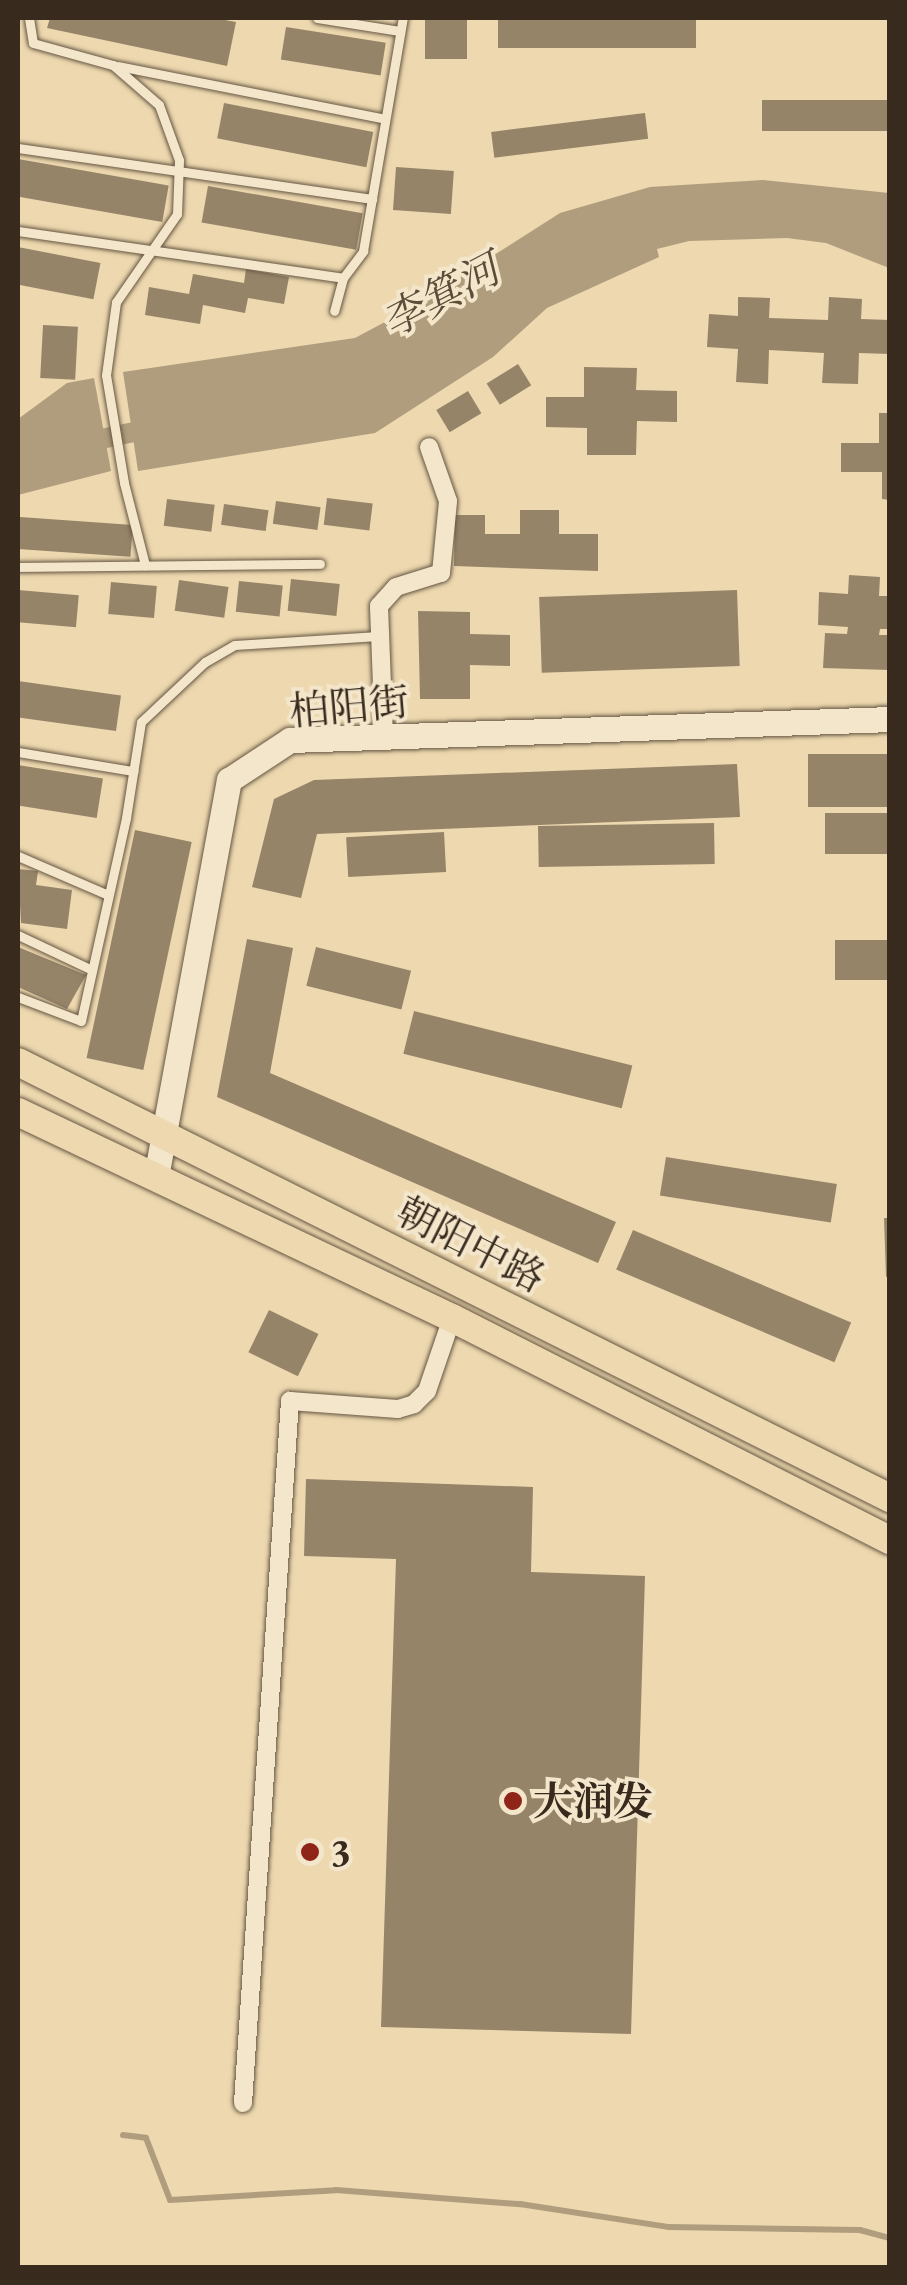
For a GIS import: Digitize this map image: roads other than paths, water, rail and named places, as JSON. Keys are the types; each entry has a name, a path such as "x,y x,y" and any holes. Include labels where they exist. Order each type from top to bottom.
{"main road":[{"name":"朝阳中路","path":"18,1062 890,1498"},
{"name":"朝阳中路","path":"18,1112 452,1318 890,1540"}],"street":[{"path":"384,737 379,606 396,587 441,573 448,501 430,447"},
{"name":"柏阳街","path":"156,1178 229,780 290,740 890,720"},
{"path":"244,2103 290,1401 398,1409 414,1404 427,1392 452,1318"}],"lane":[{"path":"28,18 34,43 113,65 385,119"},
{"path":"318,18 400,31"},
{"path":"334,311 343,278 364,251 403,18"},
{"path":"113,65 158,105 178,169 177,214 116,302 106,375 122,476 145,566"},
{"path":"18,148 372,199"},
{"path":"18,231 343,278"},
{"path":"18,568 320,564"},
{"path":"18,996 81,1021 141,722 205,662 235,645 378,636"},
{"path":"18,752 133,771"},
{"path":"18,856 108,895"},
{"path":"18,936 92,970"}],"water":[{"path":"763,180 889,193 889,268 826,243 787,238 689,241 657,249 659,257 547,308 493,357 375,433 138,471 123,372 355,338 411,308 560,213 650,187"},
{"path":"94,378 111,471 18,495 18,419 67,383"}],"waterway":[{"name":"李箕河","path":"78,444 157,427"},
{"path":"123,2135 146,2138 170,2200 336,2190 520,2204 669,2227 860,2230 890,2238"}],"place":[{"name":"大润发","path":"513,1801"},
{"name":"3","path":"310,1852"}]}
